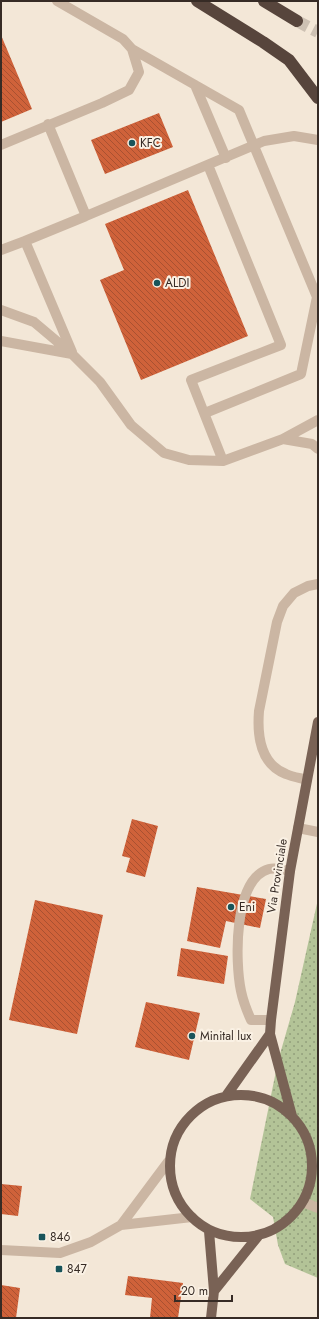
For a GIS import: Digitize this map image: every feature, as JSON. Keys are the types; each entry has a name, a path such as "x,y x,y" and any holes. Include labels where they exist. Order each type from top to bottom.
{"highway":[{"path":"196,1 263,42 289,60 318,98"},
{"path":"264,1 297,21"}],"main road":[{"name":"Via Provinciale","path":"292,1116 270,1034 290,871 318,722"},
{"path":"226,1096 270,1034"},
{"name":"Via Provinciale","path":"226,1096 254,1096 277,1104 292,1116 308,1140 313,1163 310,1187 303,1202 281,1225 259,1235 229,1236 209,1231 192,1217 184,1206 171,1180 168,1162 172,1146 190,1117 208,1104 226,1096"},
{"path":"209,1231 214,1291 211,1318"},
{"name":"Via Provinciale","path":"214,1291 259,1235"}],"street":[{"path":"56,1 123,39 132,48 239,110 317,297 301,374 204,413"},
{"path":"1,145 48,124 102,103 129,90 139,72 132,48"},
{"path":"195,85 226,158"},
{"path":"48,124 86,216"},
{"path":"1,250 264,141 294,136 318,140"},
{"path":"208,165 281,344 192,380 223,461"},
{"path":"25,241 72,354"},
{"path":"1,310 34,322 72,354 100,382 132,425 164,453 189,460 223,461 283,439 318,420"},
{"path":"1,340 72,354"},
{"path":"283,439 312,444 318,449"},
{"path":"307,780 287,775 278,771 271,765 261,748 258,724 259,711 277,622 283,606 294,593 308,586 318,584"},
{"path":"298,828 318,832"},
{"path":"271,1020 251,1020 243,1001 239,982 238,939 240,922 246,893 257,876 268,869 276,868 290,871"},
{"path":"121,1225 168,1162"},
{"path":"303,1202 318,1208"},
{"path":"1,1250 60,1253 91,1242 121,1225 192,1217"}],"green space":[{"path":"318,899 318,1278 285,1264 278,1245 273,1217 250,1199 278,1061 295,1002"}],"building":[{"path":"1,35 32,109 1,122"},
{"path":"159,113 173,147 105,174 91,140"},
{"path":"188,190 248,336 141,380 100,280 124,270 105,224"},
{"path":"132,819 158,826 145,877 126,872 130,858 122,856"},
{"path":"197,887 266,899 260,928 226,921 220,948 187,941"},
{"path":"35,900 103,915 77,1034 9,1020"},
{"path":"181,948 228,956 224,984 177,976"},
{"path":"146,1002 200,1013 189,1060 135,1047"},
{"path":"1,1184 22,1186 18,1216 1,1214"},
{"path":"128,1276 183,1283 178,1318 150,1318 152,1298 125,1295"},
{"path":"1,1285 20,1288 16,1318 1,1318"}],"tunnel":[{"path":"297,21 318,32"}],"place":[{"name":"KFC","path":"132,143"},
{"name":"ALDI","path":"157,283"},
{"name":"Eni","path":"231,907"},
{"name":"Minital lux","path":"192,1036"},
{"name":"846","path":"42,1237"},
{"name":"847","path":"59,1269"}]}
